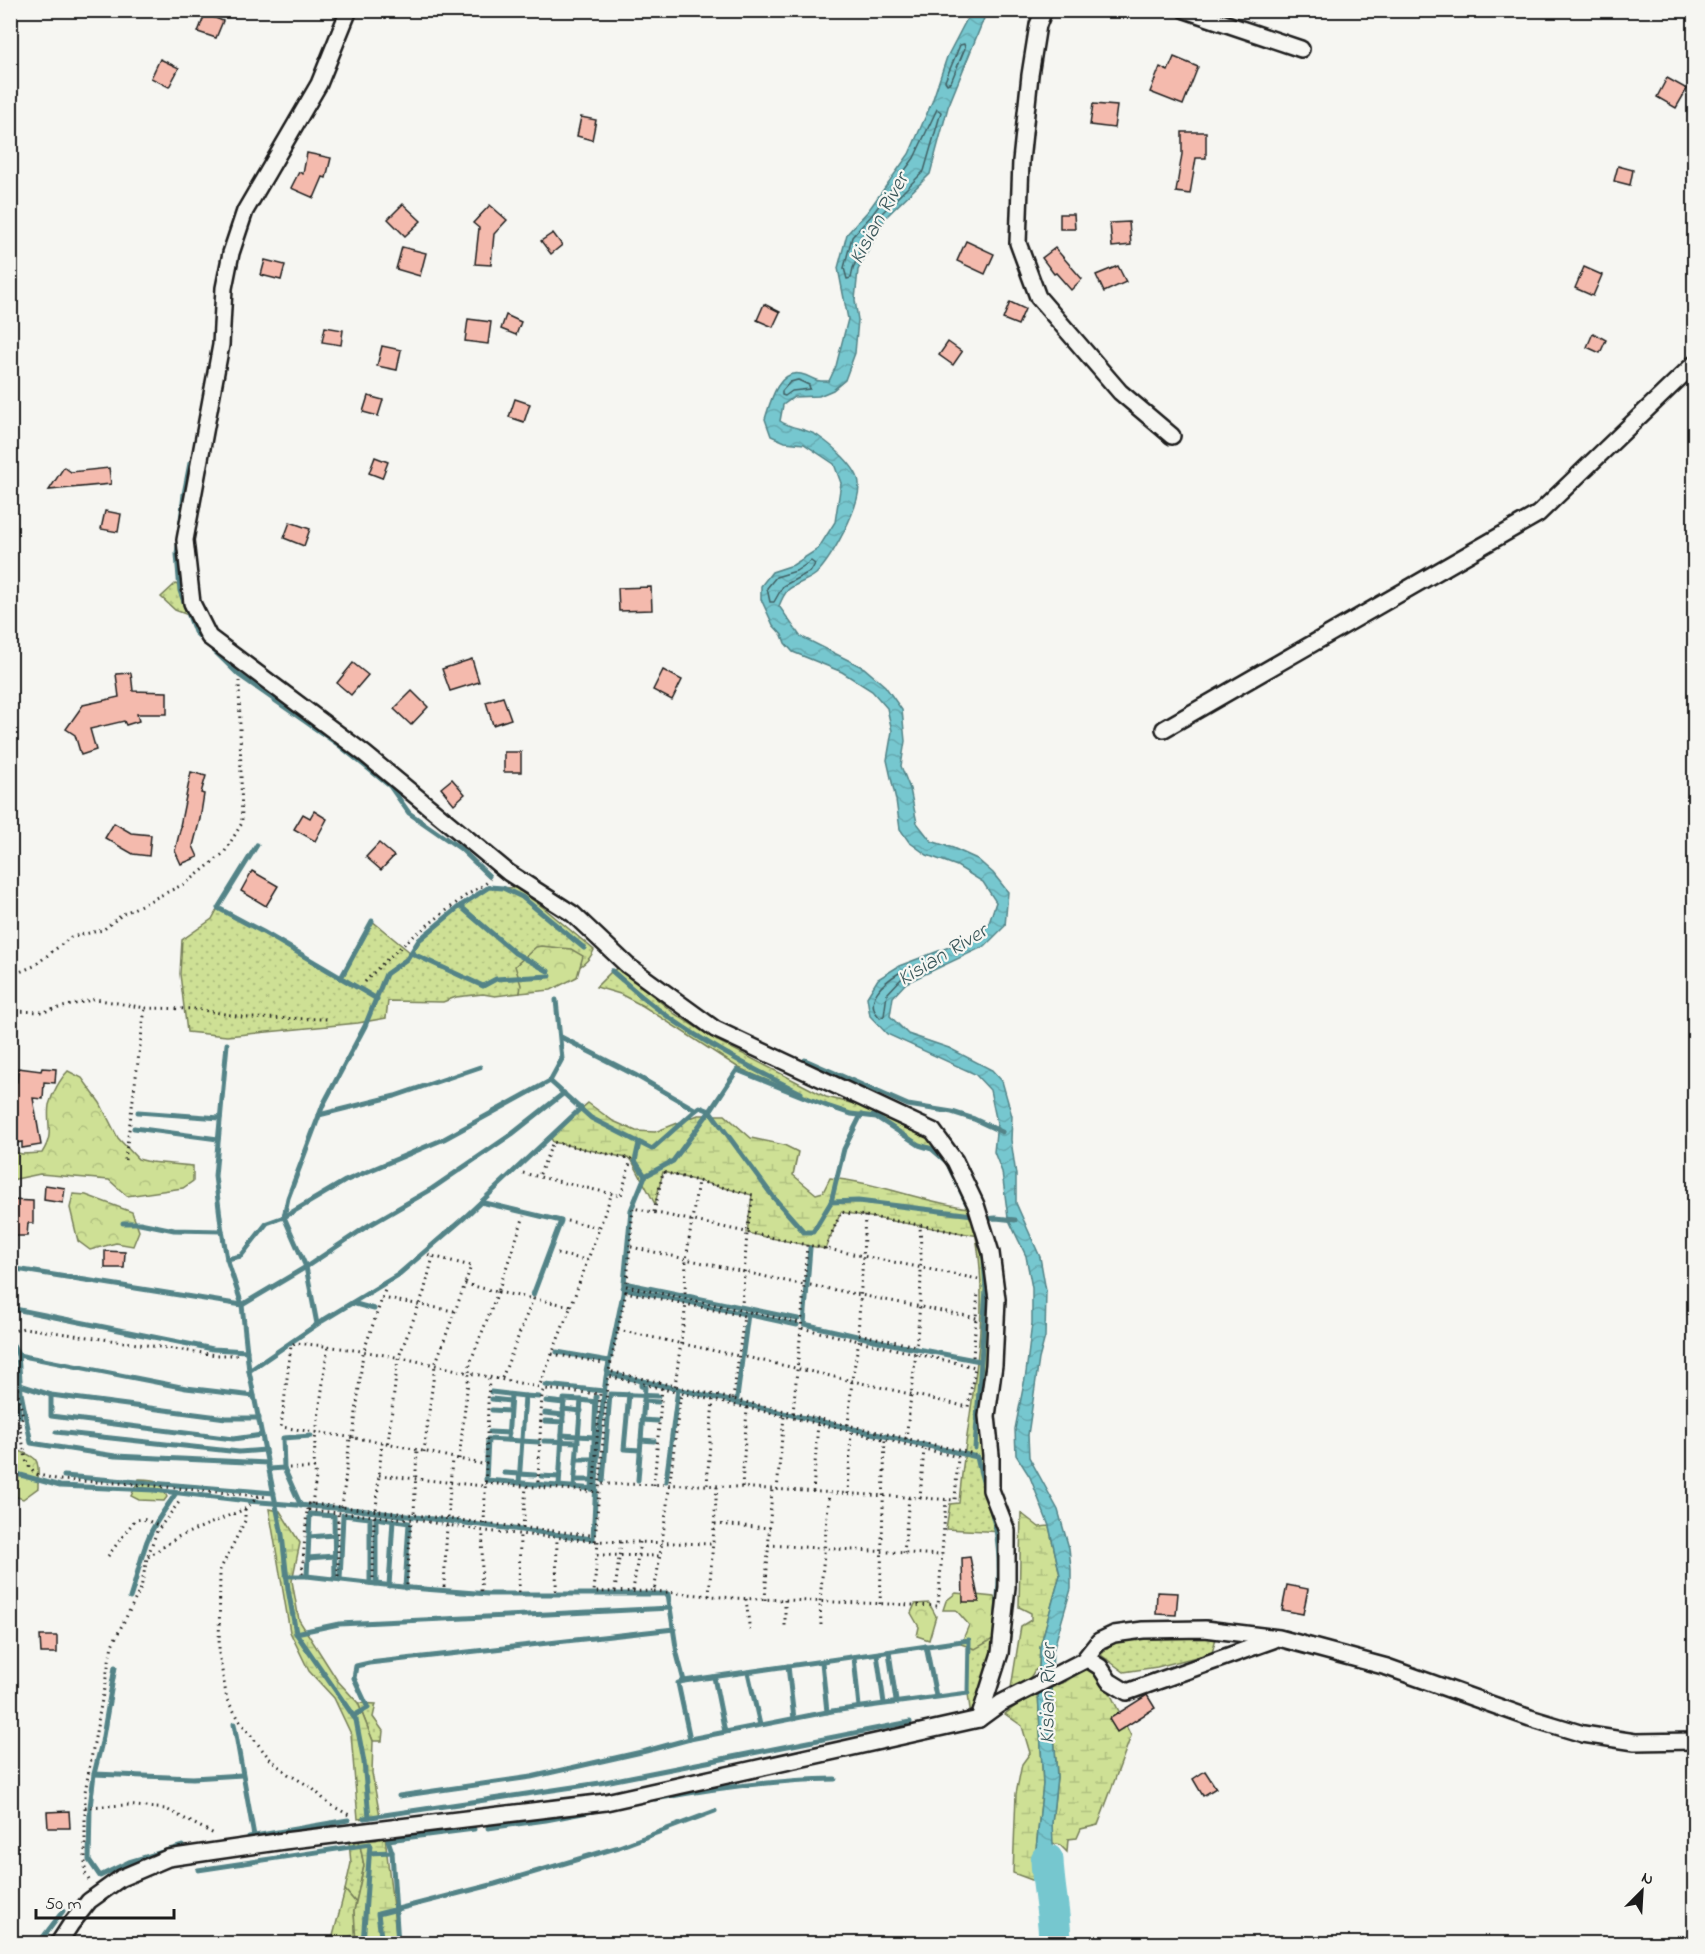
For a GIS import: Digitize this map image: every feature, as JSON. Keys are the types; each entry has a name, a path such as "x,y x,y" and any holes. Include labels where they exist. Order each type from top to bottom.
{"street":[{"path":"349,10 319,84 245,211 231,253 224,288 222,345 185,540 192,603 209,636 365,754 500,866 573,914 627,965 715,1029 933,1131 955,1161 976,1205 992,1253 997,1299 994,1365 987,1416 991,1455 991,1490 1007,1531 1007,1587 1000,1653 979,1719"},
{"path":"1044,10 1038,25 1030,75 1021,161 1018,243 1038,297 1120,392 1172,436"},
{"path":"1185,10 1301,49"},
{"path":"1164,729 1539,514 1695,364"},
{"path":"58,1944 89,1901 121,1878 168,1858 364,1831 606,1802 979,1719 1001,1703 1084,1660 1099,1641 1114,1634 1143,1630 1205,1629 1279,1638 1387,1667 1530,1718 1583,1734 1635,1742 1695,1741"},
{"path":"1084,1660 1100,1666 1109,1682 1127,1692 1279,1638"}],"path":[{"path":"10,976 34,966 71,937 103,930 123,914 188,882 224,854 242,822 239,659"},
{"path":"365,982 400,946 462,897 487,883 500,866"},
{"path":"10,1011 43,1012 95,999 145,1008 196,1010 248,1018 327,1019"},
{"path":"125,1160 145,1008"},
{"path":"522,1173 621,1196 631,1160 553,1142 539,1176"},
{"path":"654,1213 663,1172 753,1195 747,1233 742,1305"},
{"path":"685,1293 686,1260 698,1181"},
{"path":"539,1387 612,1193"},
{"path":"978,1279 633,1209 626,1292 609,1371 979,1455"},
{"path":"825,1249 841,1212 975,1237"},
{"path":"459,1459 470,1363 498,1292 524,1216"},
{"path":"865,1216 858,1334 916,1346 922,1268 920,1225"},
{"path":"567,1221 600,1227"},
{"path":"793,1413 807,1245"},
{"path":"631,1247 804,1285"},
{"path":"557,1254 587,1260"},
{"path":"424,1452 435,1365 471,1266 428,1255"},
{"path":"388,1443 398,1359 419,1304 433,1257"},
{"path":"973,1357 978,1269"},
{"path":"465,1284 571,1306"},
{"path":"627,1284 801,1323"},
{"path":"810,1285 977,1318"},
{"path":"342,1507 363,1353 386,1287"},
{"path":"626,1292 744,1316 733,1399"},
{"path":"382,1298 454,1311"},
{"path":"502,1379 533,1299"},
{"path":"675,1386 686,1304"},
{"path":"10,1332 24,1328 217,1355 238,1355"},
{"path":"746,1357 968,1407 975,1367 801,1328"},
{"path":"618,1330 739,1356"},
{"path":"848,1425 852,1380 859,1340"},
{"path":"486,1465 388,1443 281,1427 291,1347 295,1343 328,1346 435,1365 544,1389 600,1394 594,1485"},
{"path":"302,1574 308,1510 316,1477 314,1468 316,1432 328,1346"},
{"path":"10,1353 23,1417 19,1424 27,1464 35,1474 60,1480 135,1484 268,1497"},
{"path":"906,1439 916,1353"},
{"path":"552,1354 604,1362"},
{"path":"484,1524 489,1376"},
{"path":"638,1383 608,1376 599,1484 594,1592 654,1591 746,1599 938,1606 946,1499"},
{"path":"643,1384 675,1392"},
{"path":"654,1485 662,1388"},
{"path":"538,1482 544,1389"},
{"path":"599,1484 668,1485 717,1486 955,1500 958,1457 681,1393 668,1485 662,1542 654,1591"},
{"path":"707,1486 713,1400"},
{"path":"741,1488 747,1408"},
{"path":"765,1600 768,1545 784,1416"},
{"path":"10,1418 19,1424"},
{"path":"813,1492 818,1423"},
{"path":"848,1494 851,1431"},
{"path":"880,1604 885,1440"},
{"path":"376,1509 382,1442"},
{"path":"920,1498 924,1449"},
{"path":"407,1585 410,1520 416,1479 417,1450"},
{"path":"448,1518 452,1458"},
{"path":"289,1468 314,1468"},
{"path":"379,1475 451,1484 526,1486 599,1492"},
{"path":"524,1528 526,1486"},
{"path":"709,1596 717,1486"},
{"path":"821,1625 820,1602 829,1493"},
{"path":"147,1558 178,1537 245,1509 259,1496"},
{"path":"904,1553 909,1497"},
{"path":"98,1895 85,1873 84,1807 112,1645 141,1588 147,1558 161,1526 180,1501"},
{"path":"310,1504 376,1509 484,1524 590,1535"},
{"path":"245,1509 245,1521 220,1570 219,1653 227,1700 242,1724 269,1758 288,1774 311,1787 330,1804 350,1815 364,1831"},
{"path":"308,1510 557,1538 712,1544"},
{"path":"338,1513 338,1576"},
{"path":"373,1578 374,1516"},
{"path":"108,1556 135,1520 143,1519 161,1526"},
{"path":"714,1524 770,1528"},
{"path":"444,1587 447,1525"},
{"path":"480,1591 483,1531"},
{"path":"519,1592 520,1534"},
{"path":"556,1591 557,1538"},
{"path":"615,1591 621,1542"},
{"path":"633,1591 640,1542"},
{"path":"768,1545 942,1555"},
{"path":"597,1555 660,1556"},
{"path":"746,1599 750,1633"},
{"path":"785,1600 785,1628"},
{"path":"84,1807 126,1805 166,1809 218,1835"}],"green space":[{"path":"175,584 183,586 191,616 175,610 161,597"},
{"path":"489,887 516,888 544,908 594,950 588,960 580,966 561,973 518,973 522,985 520,993 456,997 443,1002 388,1001 386,1018 358,1023 227,1036 187,1032 180,974 182,940 212,919 218,908 341,978 372,921 411,953 427,933 457,908"},
{"path":"536,947 571,949 583,956 577,977 551,990 520,993 521,985 515,966"},
{"path":"619,968 675,1014 716,1040 826,1097 888,1112 932,1134 947,1162 932,1149 919,1145 876,1117 851,1114 805,1098 739,1068 643,1006 620,994 596,987 612,971"},
{"path":"68,1071 82,1078 100,1103 118,1138 138,1159 193,1166 193,1181 183,1188 127,1196 109,1180 40,1174 11,1180 11,1151 22,1154 42,1153 46,1146 49,1134 49,1105 62,1078"},
{"path":"588,1103 613,1121 636,1131 655,1132 698,1115 725,1115 751,1138 784,1145 798,1152 793,1175 816,1194 823,1192 830,1178 848,1180 969,1208 979,1236 841,1212 825,1249 747,1233 752,1195 663,1172 655,1204 631,1159 553,1142 550,1136"},
{"path":"73,1194 86,1195 132,1212 139,1231 133,1246 116,1243 90,1250 78,1241 70,1208"},
{"path":"979,1236 987,1250 992,1303 982,1415 1004,1532 946,1529 950,1504 959,1503 976,1370 981,1303 976,1237"},
{"path":"11,1450 34,1458 38,1465 38,1488 23,1499 11,1495"},
{"path":"139,1479 150,1479 157,1482 167,1497 164,1501 139,1500 131,1496"},
{"path":"269,1509 280,1511 300,1543 292,1581 299,1620 337,1680 358,1703 373,1741 372,1773 380,1816 358,1819 351,1734 334,1698 309,1671 290,1632"},
{"path":"1021,1513 1039,1527 1049,1526 1060,1575 1040,1647 1039,1668 1027,1680 1011,1688 1021,1626 1031,1620 1031,1613 1019,1607"},
{"path":"956,1593 994,1597 1011,1629 975,1649 961,1644 969,1625 956,1610 943,1610 946,1601"},
{"path":"929,1603 936,1616 929,1640 917,1636 919,1627 911,1613 915,1604"},
{"path":"997,1633 977,1712 971,1718 968,1693 969,1637"},
{"path":"1176,1635 1216,1638 1212,1653 1157,1667 1124,1672 1101,1655 1111,1644 1137,1637"},
{"path":"1090,1665 1107,1687 1131,1736 1098,1825 1081,1829 1077,1838 1068,1839 1067,1852 1060,1845 1052,1843 1057,1777 1051,1686 1065,1682"},
{"path":"1038,1692 1043,1784 1035,1859 1040,1883 1013,1873 1016,1794 1022,1764 1030,1753 1022,1726 1005,1714 1030,1695"},
{"path":"358,1703 376,1704 373,1717 383,1731 382,1741 373,1741"},
{"path":"385,1836 397,1943 356,1943 354,1911 364,1866 359,1840 376,1840"},
{"path":"359,1840 364,1866 356,1903 345,1890 351,1863 349,1842"},
{"path":"345,1890 356,1903 354,1911 356,1943 335,1943 333,1936"}],"water":[{"path":"971,11 987,11 948,107 930,174 886,217 858,270 855,300 858,320 855,353 845,380 833,390 819,396 794,397 783,405 780,421 818,436 849,464 859,484 855,506 830,556 816,574 788,590 779,606 800,636 864,668 885,686 902,710 905,741 901,766 910,789 917,823 931,841 977,859 993,873 1008,892 1005,926 985,946 906,983 893,997 890,1016 908,1034 949,1048 992,1070 1002,1081 1012,1116 1011,1140 1016,1175 1016,1203 1040,1257 1046,1291 1045,1337 1039,1359 1028,1435 1029,1457 1058,1510 1069,1548 1071,1569 1071,1589 1053,1651 1051,1692 1057,1777 1052,1823 1056,1905 1051,1906 1045,1903 1035,1859 1043,1784 1038,1692 1040,1647 1060,1575 1049,1526 1030,1477 1016,1455 1015,1429 1026,1373 1032,1323 1032,1288 1026,1256 1008,1218 1002,1172 994,1152 997,1123 990,1090 975,1074 887,1034 870,1016 867,997 878,979 899,966 965,941 988,926 996,902 983,882 957,866 927,855 909,842 900,829 887,760 892,731 887,708 872,691 842,672 793,652 773,625 761,599 761,586 772,572 793,565 818,549 835,522 841,483 834,464 804,444 785,442 771,436 765,419 770,405 781,382 793,374 801,374 819,381 829,381 836,366 848,319 838,268 847,234 868,211 909,154 932,102 947,57"}],"building":[{"path":"205,14 223,21 216,38 198,32"},
{"path":"1174,57 1198,67 1183,105 1150,92 1160,67 1168,71"},
{"path":"160,59 179,68 169,87 151,78"},
{"path":"1667,78 1687,89 1676,108 1657,97"},
{"path":"1093,104 1117,106 1114,128 1090,125"},
{"path":"581,117 596,120 592,140 577,136"},
{"path":"1182,132 1206,132 1206,158 1196,158 1190,194 1176,192 1182,154"},
{"path":"307,153 331,158 326,178 323,177 314,198 291,188 299,172 303,174"},
{"path":"1618,166 1633,170 1630,185 1614,181"},
{"path":"403,204 421,221 405,236 388,219"},
{"path":"490,205 507,220 494,234 491,265 475,264 479,228 473,223"},
{"path":"1060,214 1074,214 1075,229 1060,229"},
{"path":"1129,222 1131,245 1112,247 1110,223"},
{"path":"553,233 562,245 551,254 541,241"},
{"path":"966,241 994,254 985,274 957,261"},
{"path":"402,247 426,253 420,276 396,269"},
{"path":"1055,248 1082,279 1071,290 1056,273 1054,274 1042,258"},
{"path":"265,260 285,265 281,280 261,275"},
{"path":"1118,266 1126,282 1104,292 1096,275"},
{"path":"1584,267 1602,275 1593,296 1575,288"},
{"path":"1010,302 1025,309 1018,325 1003,319"},
{"path":"764,304 780,312 773,327 757,320"},
{"path":"506,315 521,322 516,335 501,329"},
{"path":"468,319 491,322 488,344 465,341"},
{"path":"325,327 343,330 341,345 322,342"},
{"path":"1593,333 1606,340 1600,353 1587,347"},
{"path":"948,342 962,352 953,365 939,355"},
{"path":"382,346 401,350 397,370 377,366"},
{"path":"368,396 383,400 378,416 363,412"},
{"path":"515,399 530,404 524,422 509,417"},
{"path":"375,457 388,462 382,478 369,473"},
{"path":"64,467 71,472 109,468 111,484 49,490"},
{"path":"105,511 121,514 118,532 101,529"},
{"path":"290,522 310,529 304,546 284,538"},
{"path":"651,587 652,610 619,611 618,588"},
{"path":"472,659 479,682 450,691 442,669"},
{"path":"353,663 368,675 351,695 337,683"},
{"path":"663,670 682,680 672,700 653,690"},
{"path":"131,673 133,691 167,692 167,714 137,714 139,721 126,725 124,721 90,729 96,750 81,755 75,735 66,729 83,705 119,697 116,674"},
{"path":"412,691 428,707 411,725 394,709"},
{"path":"503,697 511,719 493,725 486,702"},
{"path":"504,752 521,752 521,772 504,772"},
{"path":"191,772 206,776 201,793 204,794 200,819 193,846 198,857 181,864 175,851"},
{"path":"452,779 465,794 454,804 441,788"},
{"path":"314,811 327,819 315,841 294,829 303,814 310,818"},
{"path":"114,823 131,833 151,835 149,856 133,854 105,838"},
{"path":"379,843 394,856 381,870 366,857"},
{"path":"252,871 278,886 266,906 241,891"},
{"path":"18,1068 41,1071 42,1068 56,1069 55,1083 44,1082 43,1099 33,1098 41,1145 22,1148 22,1142 10,1144 10,1081 17,1082"},
{"path":"45,1185 65,1188 63,1203 44,1200"},
{"path":"10,1200 33,1201 33,1223 28,1223 27,1236 10,1236"},
{"path":"105,1251 125,1252 124,1268 105,1268"},
{"path":"970,1557 979,1602 963,1602 962,1558"},
{"path":"1287,1585 1308,1589 1303,1614 1282,1610"},
{"path":"1157,1592 1178,1593 1176,1615 1156,1614"},
{"path":"40,1636 57,1636 57,1653 41,1653"},
{"path":"1147,1695 1155,1708 1117,1732 1109,1719"},
{"path":"1205,1771 1216,1788 1203,1796 1193,1779"},
{"path":"69,1811 70,1828 48,1828 47,1812"}],"waterway":[{"path":"190,463 177,554 180,591 195,632 239,675 339,745 390,786 409,813 461,849 489,876"},
{"path":"257,845 218,908 377,999"},
{"path":"227,1259 241,1256 267,1223 284,1217 288,1198 323,1105 365,1026 386,974 407,959 419,940 460,906 489,887 503,888 522,897 584,948"},
{"path":"460,906 515,953 548,971"},
{"path":"341,978 372,921"},
{"path":"411,953 483,986 496,979 550,976"},
{"path":"612,971 649,1003 708,1043 801,1093"},
{"path":"317,1324 306,1267 284,1217 345,1181 444,1139 550,1081 562,1059 556,1000"},
{"path":"561,1037 696,1110 700,1107 710,1111 774,1198 804,1232 813,1232 831,1202 858,1201 973,1215"},
{"path":"227,1044 215,1176 227,1259 242,1305 249,1371 282,1535 296,1633 356,1720 364,1762 369,1817"},
{"path":"805,1060 908,1105 952,1112 1002,1132"},
{"path":"319,1115 395,1096 480,1067"},
{"path":"10,1472 60,1486 154,1490 248,1501 359,1510 593,1539 598,1445 606,1377 623,1294 631,1210 645,1176 673,1161 737,1070 827,1106 851,1114 876,1117 919,1145 932,1149 947,1162 967,1204"},
{"path":"550,1081 591,1118 652,1149 696,1110"},
{"path":"10,1268 242,1305 306,1267 366,1227 430,1190 512,1134 564,1093"},
{"path":"249,1371 322,1321 398,1275 465,1217 581,1108"},
{"path":"138,1112 220,1118"},
{"path":"831,1202 844,1149 861,1115"},
{"path":"134,1128 218,1139"},
{"path":"639,1143 635,1161 645,1176"},
{"path":"481,1202 561,1221 533,1295"},
{"path":"984,1219 1015,1220"},
{"path":"123,1223 140,1223 174,1230 222,1231"},
{"path":"975,1448 986,1289 983,1246"},
{"path":"810,1248 804,1324 980,1361"},
{"path":"624,1283 798,1319"},
{"path":"623,1288 797,1325"},
{"path":"352,1303 374,1309"},
{"path":"10,1308 213,1349 247,1351"},
{"path":"737,1398 748,1314"},
{"path":"10,1340 18,1355 186,1388 254,1396"},
{"path":"557,1352 609,1361"},
{"path":"18,1355 21,1393 31,1443 115,1456 268,1463"},
{"path":"10,1370 20,1416"},
{"path":"607,1373 977,1457 998,1543 999,1582 995,1634"},
{"path":"638,1480 645,1387 641,1386 641,1381"},
{"path":"20,1385 51,1395 226,1418 259,1418"},
{"path":"545,1385 604,1391"},
{"path":"666,1481 678,1389"},
{"path":"491,1392 525,1396 519,1483"},
{"path":"603,1481 610,1394 658,1396"},
{"path":"629,1394 624,1449 640,1450"},
{"path":"51,1395 51,1416 233,1439 262,1435"},
{"path":"508,1440 511,1395"},
{"path":"525,1396 539,1397"},
{"path":"592,1489 596,1397"},
{"path":"492,1399 510,1401"},
{"path":"559,1486 564,1399 581,1400"},
{"path":"574,1488 581,1400 596,1402"},
{"path":"546,1401 564,1403"},
{"path":"644,1401 658,1402"},
{"path":"563,1409 581,1411"},
{"path":"492,1410 509,1411"},
{"path":"545,1413 563,1415"},
{"path":"642,1420 657,1421"},
{"path":"545,1421 563,1422"},
{"path":"56,1432 239,1452 265,1450"},
{"path":"490,1432 509,1433"},
{"path":"562,1435 594,1437"},
{"path":"269,1469 284,1468 283,1438 311,1436"},
{"path":"538,1442 488,1439 486,1480 595,1489"},
{"path":"641,1440 654,1441"},
{"path":"544,1441 578,1442"},
{"path":"577,1459 593,1459"},
{"path":"284,1468 301,1506"},
{"path":"504,1473 535,1475"},
{"path":"64,1476 274,1493"},
{"path":"541,1476 559,1477"},
{"path":"575,1480 592,1480"},
{"path":"130,1598 151,1533 176,1493"},
{"path":"307,1576 310,1514 334,1516 335,1579"},
{"path":"340,1580 343,1515 370,1518 370,1583"},
{"path":"376,1584 376,1518 409,1523 405,1588"},
{"path":"389,1586 393,1520"},
{"path":"309,1537 334,1535"},
{"path":"308,1558 334,1556"},
{"path":"286,1576 307,1576 488,1594 668,1594 677,1654 684,1681 678,1683 690,1739"},
{"path":"296,1633 339,1624 671,1608"},
{"path":"353,1716 368,1708 354,1678 356,1666 674,1629"},
{"path":"399,1796 531,1777 690,1739 832,1711 968,1693 969,1640 684,1681"},
{"path":"926,1646 936,1696"},
{"path":"889,1652 896,1701"},
{"path":"877,1654 884,1703"},
{"path":"854,1657 859,1707"},
{"path":"822,1662 827,1712"},
{"path":"788,1666 794,1719"},
{"path":"115,1667 94,1774 90,1807 89,1860 100,1876 129,1862 183,1846"},
{"path":"748,1672 760,1725"},
{"path":"714,1677 725,1732"},
{"path":"364,1818 600,1783 910,1722"},
{"path":"234,1724 254,1836"},
{"path":"94,1774 193,1778 242,1775"},
{"path":"655,1799 745,1785 835,1779"},
{"path":"488,1828 593,1811"},
{"path":"382,1944 378,1914 495,1884 619,1847 715,1811"},
{"path":"249,1837 348,1820"},
{"path":"369,1853 392,1852 388,1840 474,1829"},
{"path":"198,1870 370,1844 363,1944"},
{"path":"392,1852 398,1944"},
{"name":"Kisian River","path":"1047,1860 1055,1944"},
{"path":"38,1944 63,1911"}]}
